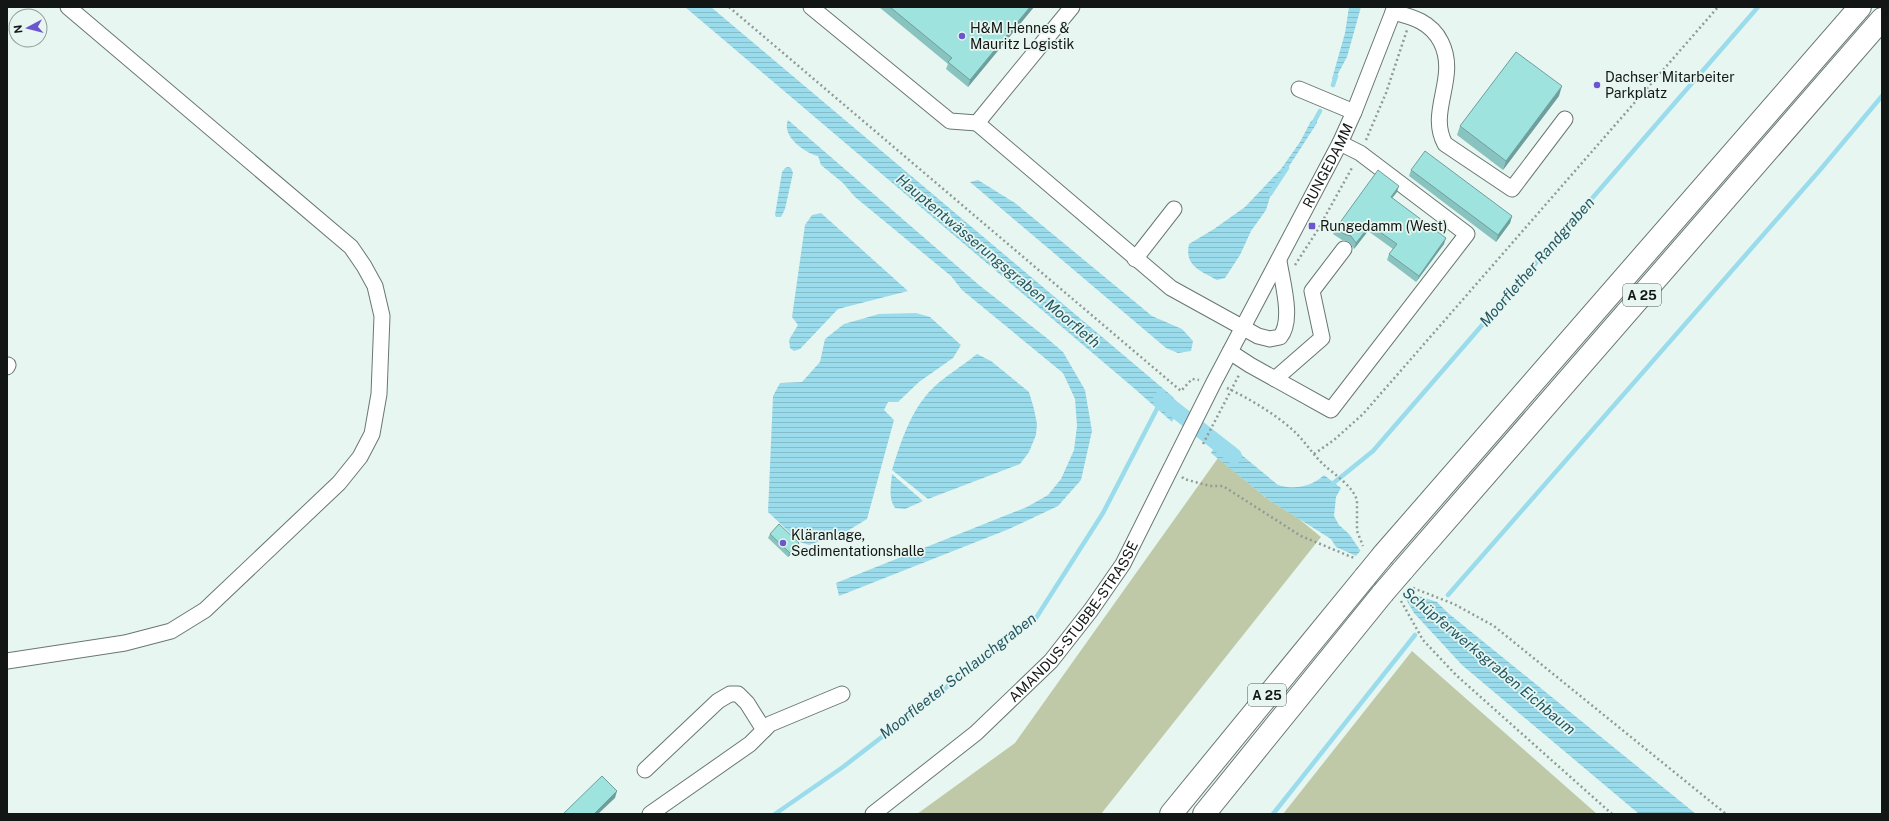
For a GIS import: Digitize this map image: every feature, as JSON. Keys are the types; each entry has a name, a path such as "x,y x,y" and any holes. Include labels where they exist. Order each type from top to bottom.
{"highway":[{"name":"A 25","path":"1170,814 1383,555 1860,7"},
{"name":"A 25","path":"1204,814 1407,580 1882,19"}],"street":[{"path":"7,661 125,643 171,631 205,610 339,483 360,457 372,434 379,394 382,316 375,286 351,247 68,7"},
{"path":"812,7 950,121 977,123 1135,259 1171,288 1258,336 1267,339 1278,338 1284,332 1287,313 1279,261"},
{"path":"977,123 1072,7"},
{"path":"1394,10 1426,23 1438,36 1446,53 1448,74 1439,121 1439,134 1445,144 1512,189 1565,119"},
{"name":"RUNGEDAMM","path":"1214,382 1340,143 1354,112 1394,10"},
{"path":"1299,89 1354,112"},
{"path":"1230,352 1274,379 1331,410 1467,234 1360,153 1340,143"},
{"path":"1135,259 1174,209"},
{"path":"1274,379 1322,338 1312,291 1344,249"},
{"name":"AMANDUS-STUBBE-STRASSE","path":"873,814 976,733 1051,661 1091,610 1123,564 1214,382"},
{"path":"644,770 718,701 730,694 738,694 743,699 764,730"},
{"path":"650,814 750,744 770,724 842,694"}],"path":[{"path":"729,7 1181,390 1192,380 1214,382 1231,390 1296,433 1321,462 1351,490 1356,497 1357,531 1363,546"},
{"path":"1314,454 1334,440 1363,414 1718,7"},
{"path":"1203,444 1246,362"},
{"path":"1172,467 1184,479 1210,486 1223,486 1301,536 1354,558"},
{"path":"1407,580 1494,626 1726,814"},
{"path":"1392,597 1423,640 1456,675 1612,814"}],"green space":[{"path":"1218,458 1269,500 1298,518 1321,537 1101,814 917,814 1015,743"},
{"path":"1412,651 1597,814 1283,814"}],"water":[{"path":"685,7 711,7 1172,396 1180,406 1172,422 1135,389"},
{"path":"1349,7 1361,7 1347,57 1334,81 1332,79 1345,33"},
{"path":"1317,118 1317,123 1271,194 1266,210 1251,231 1240,255 1225,278 1217,280 1195,267 1189,258 1189,244 1214,229 1245,207 1281,169 1300,142 1311,121"},
{"path":"788,120 979,285 1063,352 1085,390 1092,431 1081,480 1058,506 1009,529 839,596 836,583 1027,507 1048,495 1061,479 1074,450 1077,426 1075,399 1063,373 962,290 951,276 855,197 843,183 821,165 818,156 801,148 791,138 788,132"},
{"path":"788,167 791,168 793,173 785,209 781,217 776,217 775,215 782,172"},
{"path":"978,180 1015,203 1152,316 1182,329 1193,341 1191,351 1178,353 1166,348 970,182"},
{"path":"821,213 908,291 838,309 800,349 794,351 790,348 789,340 798,325 792,317 805,225 812,215"},
{"path":"916,313 930,317 961,345 953,358 919,382 898,402 888,402 884,410 894,420 867,519 849,530 809,545 800,542 768,512 773,396 780,383 802,382 820,362 825,339 844,324 879,314"},
{"path":"977,354 991,361 1029,392 1037,424 1036,435 1029,452 1020,464 928,499 892,470 899,448 913,416 925,396 943,379"},
{"name":"Schüpferwerksgraben Eichbaum","path":"1220,437 1278,485 1297,487 1308,485 1324,475 1341,488 1336,497 1334,516 1339,525 1349,534 1360,550 1413,594 1437,602 1448,613 1696,814 1639,814 1462,665 1414,613 1404,596 1356,556 1336,547 1331,539 1269,500 1211,453"},
{"path":"892,474 923,501 905,509 895,508 891,500"}],"pier":[{"path":"1362,549 1409,589 1402,597 1355,557"}],"building":[{"name":"H&M Hennes & Mauritz Logistik","path":"890,7 1030,7 970,80 948,62 952,58"},
{"path":"1516,52 1562,86 1506,161 1460,126"},
{"path":"1425,151 1512,216 1498,235 1411,170"},
{"path":"1378,170 1399,186 1391,197 1446,238 1419,276 1389,254 1397,244 1370,225 1356,243 1351,236 1344,234 1336,228"},
{"path":"779,524 799,543 790,553 770,534"},
{"path":"602,776 617,791 594,814 563,814"}],"waterway":[{"name":"Moorflether Randgraben","path":"1331,485 1373,451 1758,7"},
{"path":"1333,85 1336,76"},
{"path":"1448,595 1820,170 1882,96"},
{"path":"1314,122 1320,111"},
{"path":"1270,194 1287,168"},
{"name":"Hauptentwässerungsgraben Moorfleth","path":"1161,399 1234,456"},
{"name":"Moorfleeter Schlauchgraben","path":"775,814 843,767 1036,618 1103,513 1160,403"},
{"path":"1273,814 1415,635"}],"place":[{"name":"H&M Hennes & Mauritz Logistik","path":"962,36"},
{"name":"Dachser Mitarbeiter Parkplatz","path":"1597,85"},
{"name":"Rungedamm (West)","path":"1312,226"},
{"name":"Kläranlage, Sedimentationshalle","path":"783,543"}]}
